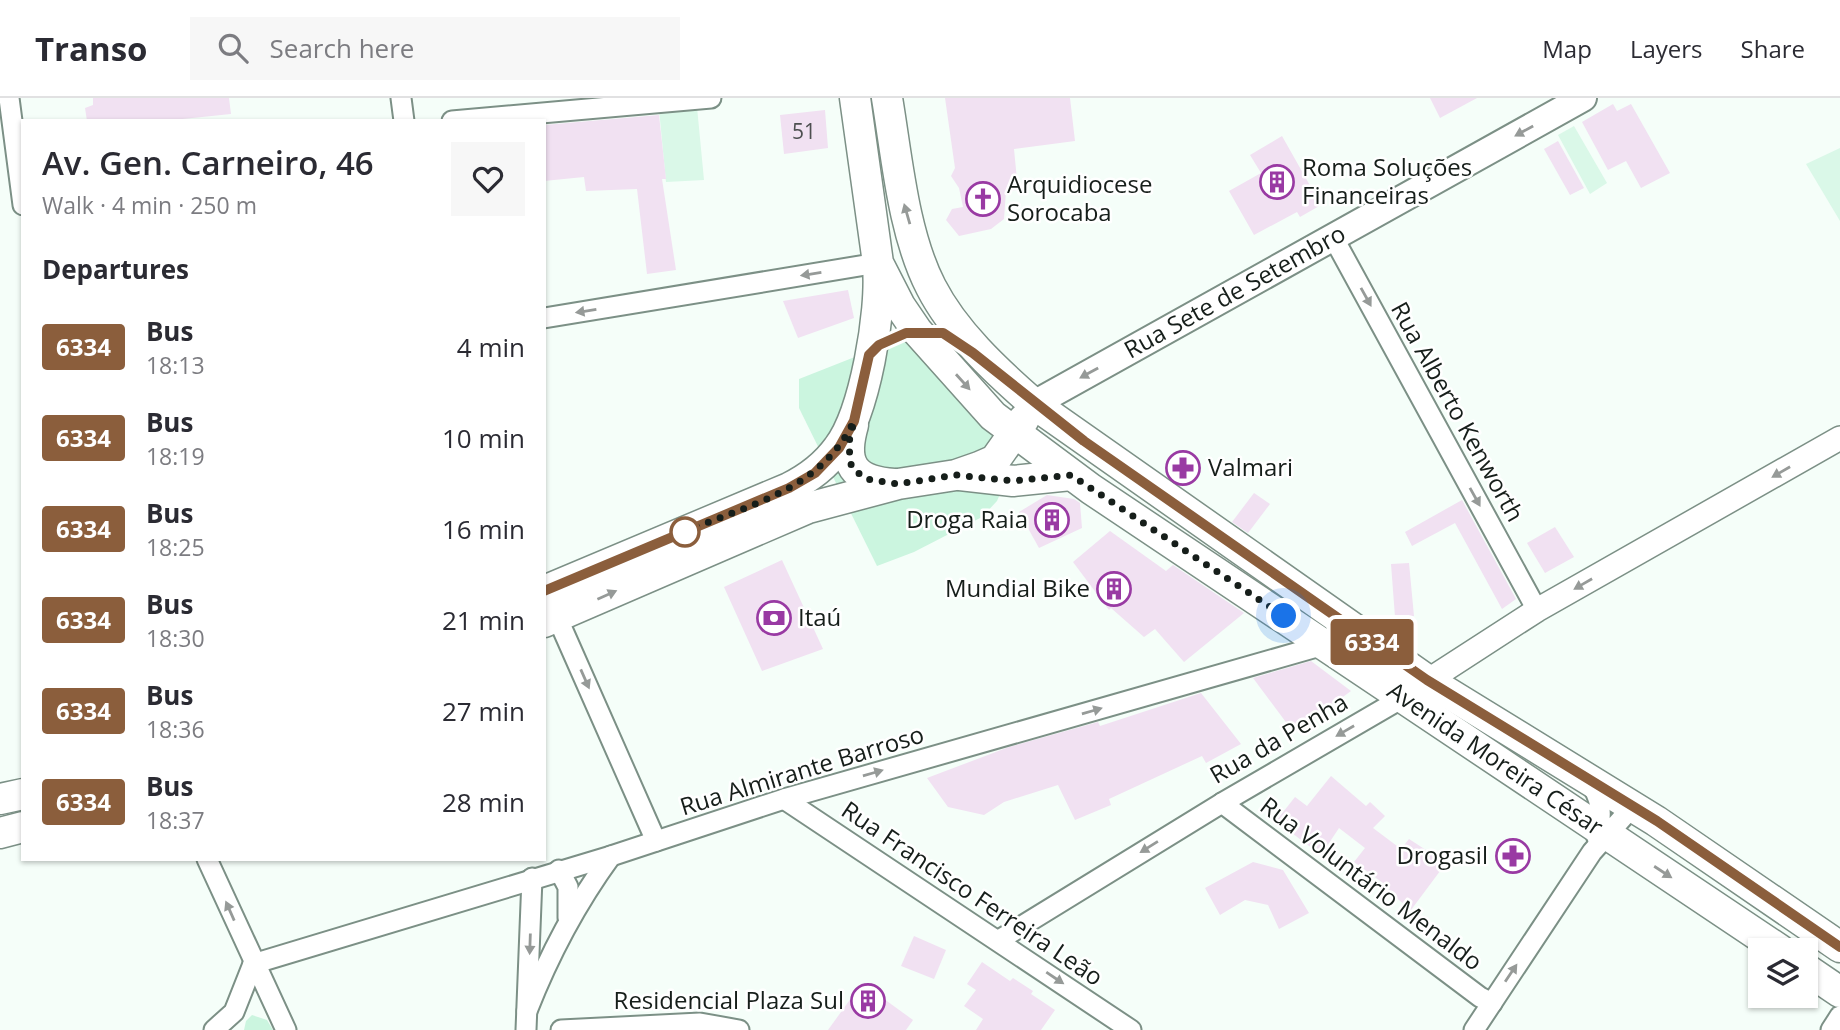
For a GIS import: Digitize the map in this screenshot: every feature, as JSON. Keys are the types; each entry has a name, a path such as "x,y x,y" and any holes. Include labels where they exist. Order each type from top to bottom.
{"main road":[{"path":"855,98 878,263 877,314 848,449 852,468 866,479 898,484"},
{"path":"887,98 904,208 931,288 949,316 999,373"},
{"name":"Rua Sete de Setembro","path":"1034,404 1583,98"},
{"name":"Avenida Moreira César","path":"878,263 900,306 918,331 993,416 1071,475 1327,644 1585,777 1633,806 1840,947"},
{"path":"869,355 891,339 918,331 943,333 999,373"},
{"name":"Avenida Moreira César","path":"999,373 1034,404 1415,689 1599,839 1761,938"},
{"path":"548,610 840,498 898,484 956,475 995,460 1034,404"},
{"path":"548,610 789,488 822,466 839,448 854,421"},
{"path":"956,475 1013,481 1071,475"},
{"path":"0,799 21,794"},
{"path":"0,833 21,828"},
{"path":"1818,970 1839,993"},
{"path":"1818,977 1839,993"}],"street":[{"path":"9,98 13,167 21,197"},
{"path":"401,98 404,119"},
{"path":"475,119 711,98"},
{"name":"Rua Alberto Kenworth","path":"1333,237 1537,610"},
{"path":"546,318 878,263"},
{"name":"Rua da Penha","path":"999,940 1415,689 1537,610 1840,438"},
{"path":"548,610 656,841"},
{"name":"Rua Almirante Barroso","path":"253,964 611,856 784,799 1327,644"},
{"path":"1585,777 1595,789 1601,805 1599,839"},
{"name":"Rua Francisco Ferreira Leão","path":"784,799 1131,1030"},
{"name":"Rua Voluntário Menaldo","path":"1222,803 1480,997 1492,1003"},
{"path":"1474,1030 1599,839 1633,806"},
{"path":"526,1020 544,967 568,923 611,856"},
{"path":"208,861 253,964 284,1026"},
{"path":"559,870 568,887 568,923"},
{"path":"526,1020 532,878"},
{"name":"Rua Almirante Barroso","path":"265,988 265,978 271,966 292,951"},
{"path":"234,1021 253,964"},
{"path":"1831,1030 1839,993"},
{"path":"214,1030 234,1021 240,1008 258,1008 284,1026"},
{"path":"561,1030 700,1023 739,1030"}],"shaded area":[{"path":"697,107 704,180 666,182 659,109"},
{"path":"1574,126 1607,183 1590,194 1558,135"},
{"path":"1840,148 1840,221 1806,164"},
{"path":"908,336 999,439 1005,482 997,501 982,517 914,552 877,566 799,408 799,379"},
{"path":"252,1015 267,1020 273,1030 244,1030 246,1021"}],"building":[{"path":"93,98 229,98 231,114 182,119 87,119 85,108 93,105"},
{"path":"945,98 1070,98 1075,141 1014,149 1018,190 1006,191 1004,219 991,229 959,236 946,220 952,209 963,207 959,188 951,176 955,168"},
{"path":"1430,98 1477,98 1440,118"},
{"path":"1613,104 1617,111 1631,104 1670,173 1641,188 1626,161 1608,170 1582,122"},
{"path":"825,110 828,148 784,154 780,115"},
{"path":"659,115 666,179 662,179 676,270 647,274 637,189 586,191 584,177 546,181 546,125"},
{"name":"Roma Soluções Financeiras","path":"1282,136 1321,205 1300,217 1297,212 1254,235 1229,191 1261,173 1250,155"},
{"path":"1558,141 1584,188 1570,195 1544,149"},
{"path":"848,290 854,318 798,338 783,301"},
{"path":"1254,493 1270,504 1248,533 1232,522"},
{"name":"Droga Raia","path":"1047,495 1074,499 1080,503 1082,528 1039,548 1019,512"},
{"path":"1462,500 1516,599 1502,609 1455,523 1412,546 1405,532"},
{"path":"1555,527 1574,557 1545,573 1527,543"},
{"path":"1110,531 1166,571 1173,565 1244,613 1184,662 1155,629 1144,637 1111,608 1109,610 1073,562"},
{"name":"Itaú","path":"782,560 823,649 762,671 724,587"},
{"path":"1409,563 1414,616 1395,617 1391,564"},
{"path":"1311,661 1351,691 1294,733 1253,678"},
{"path":"1201,693 1241,744 1206,763 1202,756 1109,799 1111,805 1075,820 1058,785 1004,802 984,815 948,807 927,778 1009,747 1098,722 1100,726"},
{"path":"1331,776 1366,806 1370,802 1385,816 1373,828 1401,849 1409,839 1446,863 1411,910 1388,891 1390,888 1354,862 1365,848 1339,828 1321,855 1276,821 1295,797 1307,806"},
{"path":"1253,862 1283,870 1309,913 1279,929 1268,905 1245,900 1220,915 1205,888"},
{"path":"914,936 946,950 934,979 901,966"},
{"path":"982,962 1010,981 1013,978 1033,991 1031,994 1055,1010 1041,1030 976,1030 983,1019 964,1006 976,990 967,984"},
{"name":"Residencial Plaza Sul","path":"862,983 913,1020 906,1030 828,1030"}],"bus line":[{"name":"6334","path":"546,590 789,488 815,473 839,448 854,421 869,355 879,345 906,333 943,333 973,353 1084,441 1427,680 1657,821 1840,947"}],"place":[{"name":"Roma Soluções Financeiras","path":"1277,182"},
{"name":"Arquidiocese Sorocaba","path":"983,199"},
{"name":"Valmari","path":"1183,468"},
{"name":"Droga Raia","path":"1052,520"},
{"name":"Mundial Bike","path":"1114,589"},
{"name":"Itaú","path":"774,618"},
{"name":"Drogasil","path":"1513,856"},
{"name":"Residencial Plaza Sul","path":"868,1001"}],"route":[{"path":"685,532 789,488 815,473 839,448 854,421 848,449 850,460 852,468 866,479 877,483 898,484 956,475 1013,481 1071,475 1284,616"}]}
